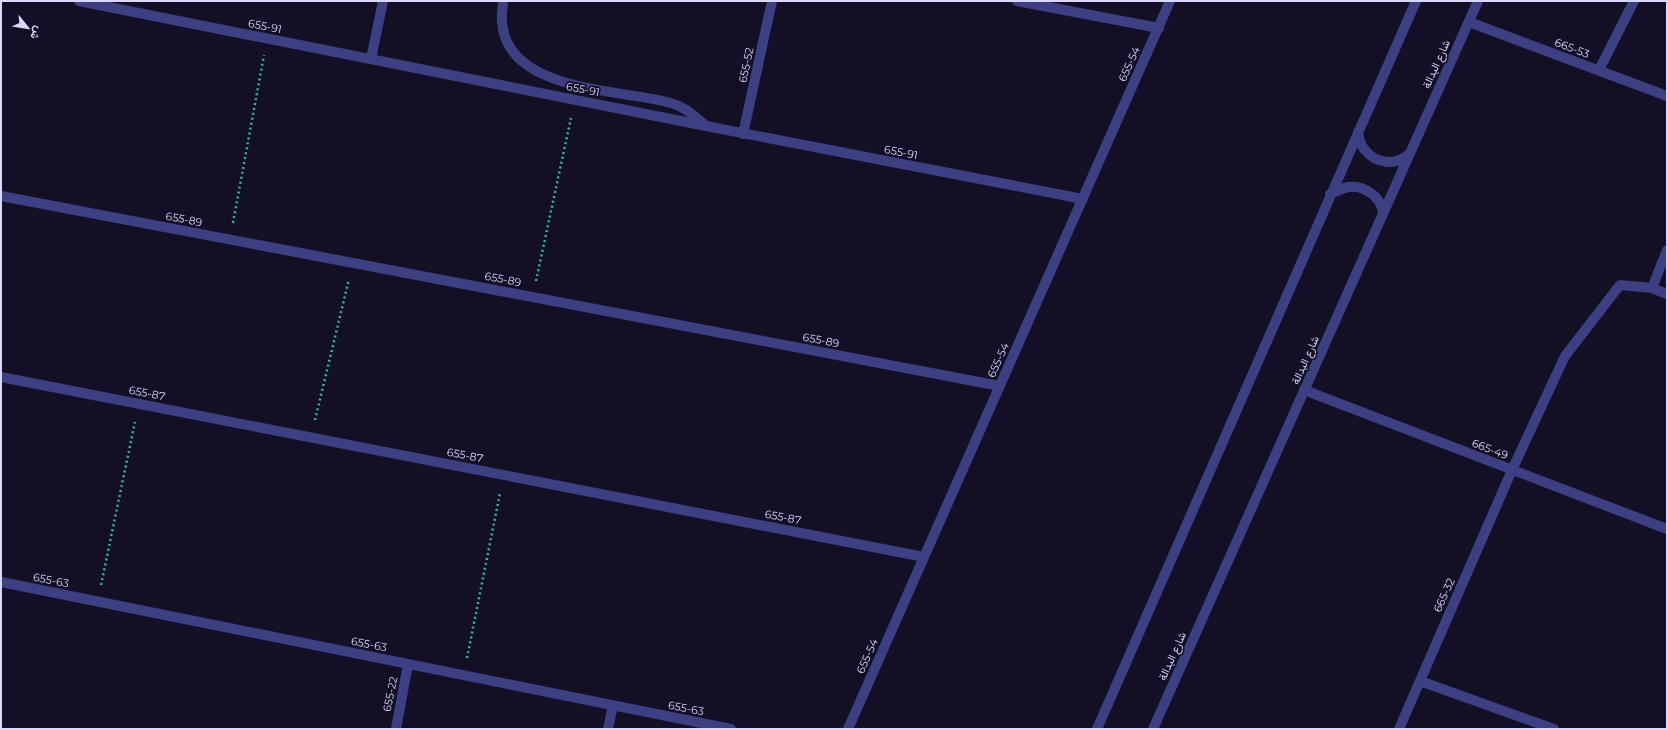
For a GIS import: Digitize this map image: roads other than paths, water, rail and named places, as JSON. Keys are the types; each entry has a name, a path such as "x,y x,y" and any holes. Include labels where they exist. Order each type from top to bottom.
{"street":[{"name":"655-91","path":"79,1 743,134 1083,199"},
{"path":"370,59 382,1"},
{"path":"503,1 502,22 507,42 518,57 536,71 562,82 585,89 671,103 688,110 706,126"},
{"name":"655-52","path":"743,134 772,1"},
{"path":"1018,1 1159,28"},
{"name":"655-54","path":"848,729 1170,1"},
{"path":"1097,729 1330,194 1416,1"},
{"name":"شارع البدالة","path":"1153,729 1478,1"},
{"path":"1599,70 1634,1"},
{"name":"665-53","path":"1469,22 1667,96"},
{"path":"1358,132 1364,149 1374,159 1389,163 1403,159 1409,154"},
{"path":"1330,194 1348,187 1362,188 1375,196 1383,208 1383,214"},
{"name":"655-89","path":"1,196 1000,386"},
{"path":"1667,250 1652,288 1667,294"},
{"name":"665-32","path":"1399,729 1512,470 1565,356 1620,285 1652,288"},
{"name":"655-87","path":"1,377 924,556"},
{"name":"665-49","path":"1304,390 1667,529"},
{"name":"655-63","path":"1,582 732,729"},
{"name":"655-22","path":"396,729 408,664"},
{"path":"1420,680 1554,729"},
{"path":"608,729 613,705"}]}
